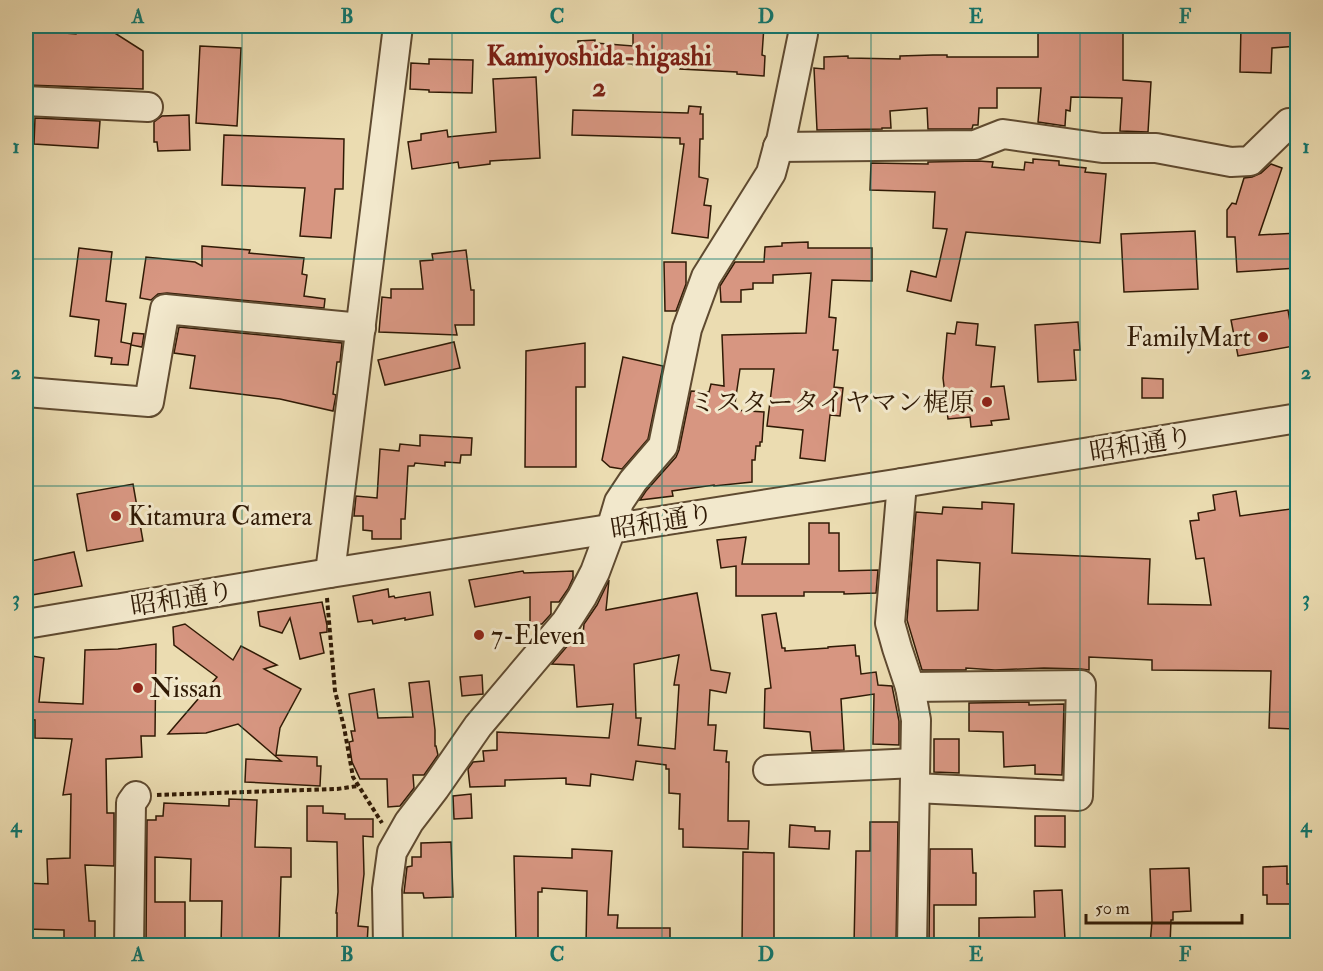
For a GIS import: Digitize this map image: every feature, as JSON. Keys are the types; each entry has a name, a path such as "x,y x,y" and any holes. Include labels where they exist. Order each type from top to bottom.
{"street":[{"path":"330,573 398,26"},
{"path":"388,945 387,889 392,852 409,822 478,726 566,622 595,572 619,502 633,481 663,446 687,329 706,277 771,172 781,141 801,45 802,26"},
{"path":"26,100 148,107"},
{"path":"778,147 975,145 1003,134 1102,148 1156,148 1231,162 1250,161 1289,123 1298,123"},
{"path":"26,392 149,402 165,309 361,328"},
{"name":"昭和通り","path":"26,624 1298,418"},
{"path":"902,483 890,623 910,687 916,720 912,945"},
{"path":"768,770 915,776 1078,796 1081,685 910,687"},
{"path":"129,945 131,803 136,796"}],"path":[{"path":"330,573 327,601 335,691 353,777 397,843"},
{"path":"136,796 282,792 358,786"}],"building":[{"path":"77,26 107,28 143,51 143,89 26,85 26,30 76,34"},
{"path":"633,26 764,26 762,55 765,56 764,76 680,69 681,66 633,65 578,59 578,41 595,40 595,43 633,46"},
{"path":"1038,26 1123,26 1123,80 1151,82 1148,132 1120,131 1122,98 1071,97 1070,111 1066,110 1065,126 1038,122 1041,88 997,88 997,108 979,108 978,125 973,125 972,129 928,129 927,108 890,111 891,128 817,130 814,68 824,69 824,57 900,59 900,56 947,55 947,57 1038,57"},
{"path":"1241,26 1298,26 1298,46 1272,48 1271,73 1240,72"},
{"path":"200,46 241,48 237,126 196,123"},
{"path":"429,59 473,60 472,93 410,89 411,63 429,64"},
{"path":"536,77 540,158 490,161 490,164 459,168 458,162 412,169 408,142 421,140 421,134 447,130 448,137 496,132 493,79"},
{"path":"689,106 701,107 700,114 703,114 699,177 708,179 704,205 711,206 708,238 672,233 684,144 680,144 680,138 572,135 573,110 688,113"},
{"path":"189,115 190,150 158,151 157,142 154,142 154,122 162,116"},
{"path":"35,118 100,121 98,148 34,144"},
{"path":"224,135 344,139 343,189 335,189 331,238 300,236 305,188 222,185"},
{"path":"1033,159 1059,161 1059,165 1086,168 1085,172 1106,174 1100,243 966,232 951,301 907,291 911,271 936,277 947,229 933,228 935,192 870,190 871,163 928,164 928,162 978,161 993,162 992,167 1024,170 1025,162 1033,163"},
{"path":"1271,164 1282,168 1259,235 1298,233 1298,268 1237,272 1235,237 1227,237 1227,210 1232,203 1236,204 1244,178 1261,173"},
{"path":"1195,231 1198,289 1124,292 1121,234"},
{"path":"808,242 808,248 872,248 872,281 832,280 829,317 836,318 833,350 838,350 834,387 843,388 840,416 830,415 825,461 800,458 803,430 767,426 774,369 740,369 734,410 764,412 762,442 760,446 756,446 755,460 752,460 752,482 672,491 673,496 640,500 676,457 691,391 709,392 711,384 724,386 722,335 806,333 811,273 773,275 773,283 753,283 753,289 741,290 741,302 721,302 720,286 735,262 764,262 765,247 782,246 782,243"},
{"path":"202,246 304,258 302,274 307,275 304,296 325,299 324,308 167,293 158,294 151,300 140,298 146,257 195,262 202,266"},
{"path":"79,248 112,252 106,301 126,304 121,342 131,344 128,365 111,364 112,358 95,356 99,320 70,316"},
{"path":"466,250 471,290 474,290 474,325 455,325 457,335 379,332 382,297 391,298 391,289 423,289 420,261 433,260 432,254"},
{"path":"664,262 686,262 686,284 676,311 665,311"},
{"path":"1288,310 1294,346 1238,356 1231,320"},
{"path":"957,322 978,324 976,345 995,347 991,387 1004,386 1009,419 991,421 992,425 971,427 970,417 948,419 943,378 947,333 955,334"},
{"path":"1078,322 1080,350 1074,350 1076,380 1038,382 1035,325"},
{"path":"179,327 342,343 340,362 337,362 333,411 280,399 190,388 195,356 174,353"},
{"path":"133,333 144,334 142,347 131,345"},
{"path":"454,342 460,368 385,385 378,360"},
{"path":"585,343 585,387 576,387 576,467 525,467 526,351"},
{"path":"623,357 663,366 648,439 622,469 610,467 602,460"},
{"path":"1142,378 1163,379 1163,398 1142,398"},
{"path":"420,435 472,438 471,455 461,455 460,463 445,462 445,466 415,463 414,466 408,466 405,519 401,519 401,539 372,539 372,531 363,530 363,516 354,516 356,496 377,498 380,449 399,451 400,444 420,446"},
{"path":"133,484 143,541 87,551 77,494"},
{"path":"1236,491 1240,516 1298,508 1298,671 1296,671 1294,729 1269,728 1271,671 1152,670 1152,660 1089,657 1089,670 966,668 966,670 922,670 907,620 916,512 942,514 943,507 982,509 982,502 1014,504 1012,553 1150,559 1148,604 1211,605 1204,558 1196,559 1190,521 1199,520 1198,513 1215,510 1213,495","holes":["937,560 980,563 978,610 937,611"]},
{"path":"809,523 829,523 829,533 839,533 839,571 878,570 876,593 804,592 804,596 736,596 736,566 721,568 717,540 746,537 742,564 809,564"},
{"path":"74,552 82,586 26,596 26,562"},
{"path":"523,571 524,573 573,571 573,578 568,589 559,602 551,602 551,614 542,624 530,624 530,597 475,607 469,580"},
{"path":"609,580 606,610 697,593 711,670 730,673 726,693 710,690 708,725 716,725 714,750 727,751 726,762 729,762 728,821 749,821 748,849 683,847 683,829 679,829 680,794 669,793 669,769 666,769 666,765 636,761 633,780 591,774 590,786 566,784 566,778 505,780 505,786 470,787 468,769 473,762 484,761 483,751 497,750 497,732 609,738 613,704 577,707 574,665 552,664 569,644 582,645 584,624 597,605","holes":["679,655 674,685 679,685 675,749 638,745 641,718 636,718 634,664"]},
{"path":"388,589 389,597 394,596 395,598 430,592 433,615 373,624 372,620 358,622 353,596"},
{"path":"322,602 327,625 327,632 320,633 324,653 300,659 290,618 282,633 260,626 258,612"},
{"path":"776,613 782,648 785,648 785,651 855,645 861,674 876,672 878,685 892,686 899,721 899,745 873,744 874,694 841,699 844,750 812,751 810,732 764,728 765,689 771,688 762,615"},
{"path":"185,624 233,660 241,646 277,665 264,669 301,689 280,728 276,755 317,757 317,766 321,766 320,786 245,782 246,759 281,761 238,724 206,733 168,734 217,677 174,645 173,627"},
{"path":"156,644 155,736 141,736 142,757 106,759 107,813 114,813 114,866 85,865 89,921 95,921 95,945 64,945 64,930 26,929 26,883 48,884 47,859 70,858 71,794 63,795 72,739 35,738 35,720 26,719 26,655 44,658 39,702 83,704 85,650"},
{"path":"482,675 483,694 462,696 460,677"},
{"path":"429,681 435,746 438,755 424,775 413,775 414,788 400,806 388,807 387,779 360,779 352,762 349,742 353,741 351,731 355,731 349,694 374,689 378,718 413,717 409,683"},
{"path":"1029,702 1029,705 1064,704 1062,775 1035,774 1035,765 1004,767 1003,732 969,731 969,703"},
{"path":"934,739 959,739 959,773 934,772"},
{"path":"471,794 472,818 454,819 453,796"},
{"path":"229,799 257,800 255,847 291,848 291,877 281,877 279,945 221,945 222,901 190,901 191,859 155,857 155,902 185,902 185,945 146,945 147,820 156,820 156,816 163,816 164,803 229,806"},
{"path":"307,806 323,806 323,813 345,814 345,819 373,819 373,837 363,836 364,874 358,926 368,927 367,945 337,945 337,842 307,841"},
{"path":"1035,816 1065,816 1065,847 1035,846"},
{"path":"870,822 898,822 896,945 854,945 856,851 870,851"},
{"path":"790,825 815,827 815,831 830,831 829,849 789,847"},
{"path":"451,842 453,897 424,898 423,893 404,893 407,867 412,866 412,857 421,857 421,843"},
{"path":"572,849 612,851 608,915 618,915 617,928 670,928 670,945 586,945 587,891 542,888 542,892 538,892 538,945 516,945 514,856 572,858"},
{"path":"930,849 972,849 973,873 976,873 976,905 934,905 934,945 929,945"},
{"path":"743,852 774,853 774,945 742,945"},
{"path":"1287,866 1287,884 1298,884 1298,904 1267,904 1267,895 1263,895 1263,867"},
{"path":"1189,868 1191,911 1173,912 1170,945 1150,945 1152,921 1150,869"},
{"path":"1062,890 1065,939 1007,942 1007,945 979,945 979,918 1035,917 1034,891"}],"place":[{"name":"FamilyMart","path":"1263,337"},
{"name":"ミスタータイヤマン梶原","path":"987,402"},
{"name":"Kitamura Camera","path":"116,516"},
{"name":"7-Eleven","path":"479,635"},
{"name":"Nissan","path":"138,688"}],"district":[{"name":"Kamiyoshida-higashi 2","path":"599,72"}]}
